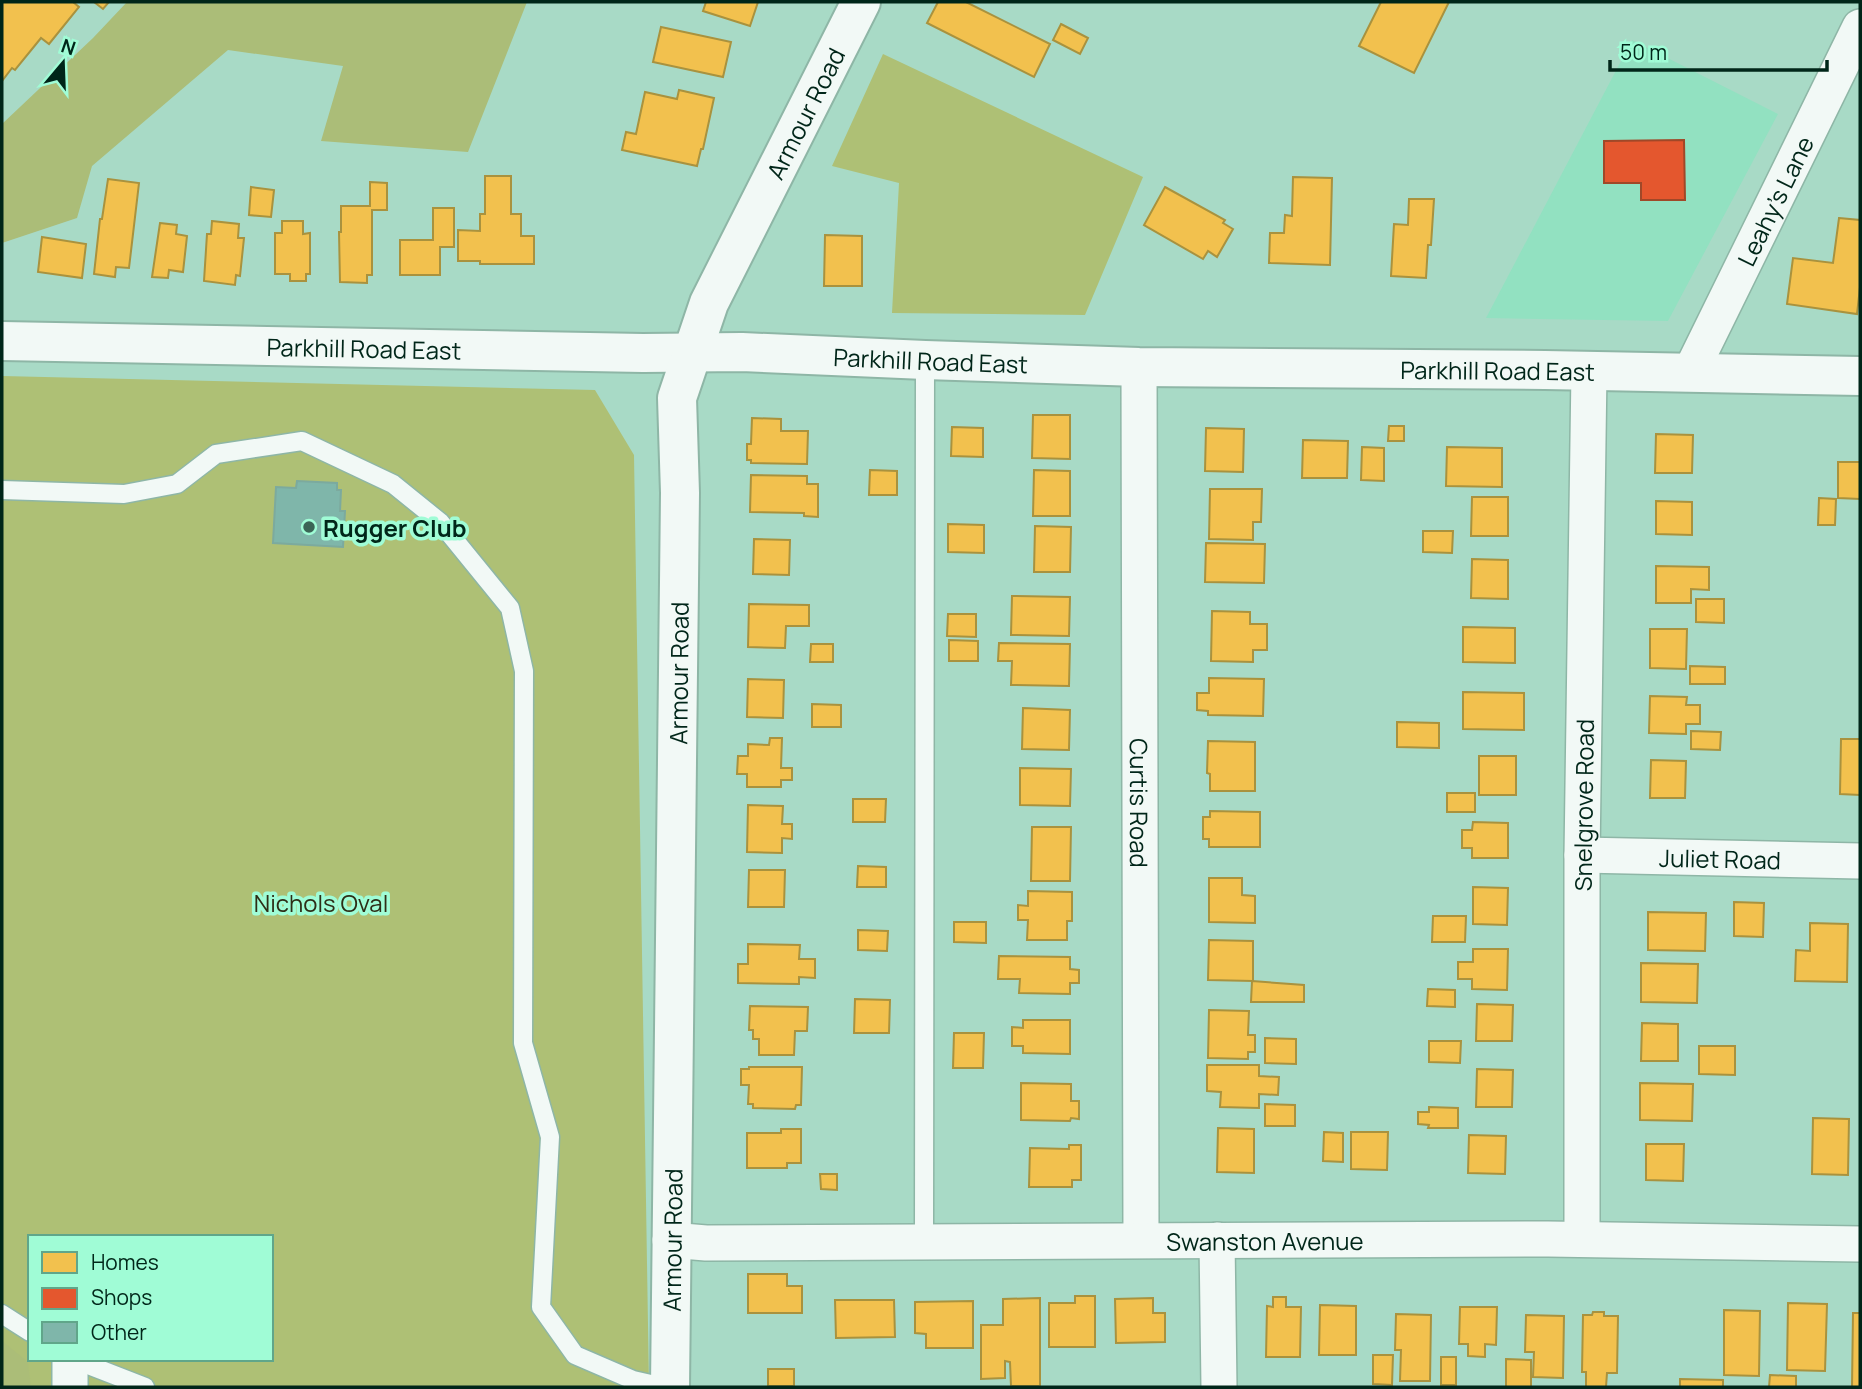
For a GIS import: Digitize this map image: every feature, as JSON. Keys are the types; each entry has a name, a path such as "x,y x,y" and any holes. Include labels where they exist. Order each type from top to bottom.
{"main road":[{"name":"Armour Road","path":"670,1387 680,493 677,398 709,303 862,2"},
{"name":"Parkhill Road East","path":"2,341 643,353 741,352 1139,367 1860,376"}],"street":[{"name":"Leahy's Lane","path":"1690,373 1860,27"},
{"name":"Curtis Road","path":"1139,367 1141,1240"},
{"name":"Snelgrove Road","path":"1582,1240 1582,855 1589,371"},
{"name":"Juliet Road","path":"1582,855 1860,861"},
{"name":"Swanston Avenue","path":"670,1240 1582,1240 1860,1244"},
{"path":"1217,1240 1219,1387"},
{"path":"70,1387 71,1361"}],"lane":[{"path":"924,1241 925,360"},
{"path":"2,490 124,494 177,484 216,454 302,441 393,484 440,522 510,608 524,671 523,1043 550,1137 541,1307 575,1355 633,1380 664,1387"},
{"path":"2,1314 28,1331"},
{"path":"76,1361 145,1387"}],"shaded area":[{"path":"127,2 527,2 468,152 321,141 343,66 228,50 92,166 77,218 2,243 2,124"},
{"path":"1632,40 1778,114 1668,321 1486,318"},
{"path":"2,1341 28,1362 31,1387 2,1387"}],"green space":[{"path":"883,54 1143,177 1085,315 892,313 899,183 832,166"},
{"name":"Nichols Oval","path":"2,376 595,390 634,455 649,1387 2,1387"}],"building: Homes":[{"path":"2,2 73,2 79,7 49,44 41,38 15,70 12,68 2,81"},
{"path":"94,2 109,2 103,9"},
{"path":"706,2 758,2 750,26 703,11"},
{"path":"938,2 966,2 1050,44 1034,77 927,23"},
{"path":"1381,2 1449,2 1414,73 1359,46"},
{"path":"1061,24 1088,38 1080,54 1053,40"},
{"path":"661,27 731,42 723,77 653,62"},
{"path":"679,90 714,98 697,166 622,150 626,132 636,134 645,92 677,99"},
{"path":"485,176 511,176 511,214 521,214 521,236 534,236 534,264 480,264 480,261 458,261 458,230 480,231 480,214 485,214"},
{"path":"1293,177 1332,178 1330,265 1269,263 1270,233 1284,233 1285,215 1292,216"},
{"path":"108,179 139,183 129,268 116,267 115,277 94,274"},
{"path":"370,182 387,183 387,210 372,210 372,275 367,275 367,283 340,282 341,206 370,206"},
{"path":"251,187 274,190 271,217 249,215"},
{"path":"1165,187 1225,220 1223,223 1233,229 1217,257 1208,251 1203,259 1144,225"},
{"path":"1409,199 1434,199 1426,278 1391,276 1394,224 1408,225"},
{"path":"433,208 454,208 454,247 440,247 440,275 400,275 400,240 433,240"},
{"path":"1839,218 1860,220 1860,287 1857,314 1787,304 1793,258 1833,263"},
{"path":"212,221 239,224 238,238 244,238 240,276 236,275 235,285 204,281 207,234 211,234"},
{"path":"282,221 303,221 303,234 310,233 310,274 306,274 306,281 290,281 290,274 275,274 275,233 282,233"},
{"path":"160,223 177,225 176,234 187,236 183,272 169,270 168,278 152,277"},
{"path":"825,235 862,236 862,286 824,286"},
{"path":"42,237 86,244 82,278 38,272"},
{"path":"1033,415 1070,415 1070,459 1032,458"},
{"path":"752,418 781,419 781,431 808,431 807,464 751,463 751,460 747,460"},
{"path":"1389,426 1404,426 1404,441 1388,441"},
{"path":"952,427 983,428 983,457 951,456"},
{"path":"1206,428 1244,429 1243,472 1205,471"},
{"path":"1656,434 1693,435 1692,473 1655,473"},
{"path":"1303,440 1348,441 1347,478 1302,478"},
{"path":"1362,447 1384,448 1384,481 1361,480"},
{"path":"1447,447 1502,448 1502,487 1446,486"},
{"path":"1838,462 1860,462 1860,499 1838,498"},
{"path":"870,470 897,471 897,495 869,495"},
{"path":"1034,470 1070,471 1070,516 1033,516"},
{"path":"751,475 807,476 807,484 818,484 818,517 804,516 804,513 750,512"},
{"path":"1210,489 1262,489 1261,522 1253,522 1253,540 1209,539"},
{"path":"1472,497 1508,497 1508,536 1471,536"},
{"path":"1819,498 1836,499 1835,525 1818,525"},
{"path":"1656,501 1692,502 1692,535 1656,534"},
{"path":"948,524 984,525 984,553 948,552"},
{"path":"1035,526 1071,527 1070,572 1034,572"},
{"path":"1423,531 1453,531 1452,553 1423,552"},
{"path":"754,539 790,540 789,575 753,574"},
{"path":"1206,543 1265,544 1264,583 1205,582"},
{"path":"1472,559 1508,560 1508,599 1471,598"},
{"path":"1656,566 1709,567 1709,590 1691,589 1691,603 1656,603"},
{"path":"1012,596 1070,597 1069,636 1011,635"},
{"path":"1696,599 1724,599 1724,623 1696,622"},
{"path":"749,604 809,605 809,626 786,626 785,648 748,647"},
{"path":"1212,611 1250,612 1250,624 1267,624 1267,650 1253,650 1253,662 1211,661"},
{"path":"948,614 976,614 976,637 947,636"},
{"path":"1463,627 1515,628 1515,663 1463,662"},
{"path":"1650,629 1687,629 1686,669 1650,668"},
{"path":"949,640 978,641 978,661 949,661"},
{"path":"999,643 1070,644 1069,686 1011,685 1012,661 998,661"},
{"path":"811,644 833,644 833,662 810,662"},
{"path":"1690,666 1725,667 1725,684 1690,684"},
{"path":"1209,678 1264,679 1263,716 1208,715 1208,711 1197,710 1197,693 1209,693"},
{"path":"748,679 784,680 783,718 747,717"},
{"path":"1463,692 1524,693 1524,730 1463,729"},
{"path":"1650,696 1687,697 1686,705 1700,705 1700,724 1686,724 1686,734 1649,733"},
{"path":"812,704 841,705 841,727 812,727"},
{"path":"1023,708 1070,710 1069,750 1022,749"},
{"path":"1397,722 1439,723 1439,748 1397,747"},
{"path":"1691,731 1721,732 1720,750 1691,749"},
{"path":"770,738 782,738 781,768 792,768 792,780 781,780 781,787 747,787 747,774 737,774 738,756 748,756 748,744 769,745"},
{"path":"1841,739 1860,739 1860,795 1840,794"},
{"path":"1208,741 1255,742 1255,791 1210,791 1210,774 1207,773"},
{"path":"1479,756 1516,756 1516,795 1479,795"},
{"path":"1651,760 1686,761 1685,798 1650,798"},
{"path":"1020,768 1071,769 1070,806 1020,805"},
{"path":"1447,793 1475,793 1475,812 1447,812"},
{"path":"853,799 886,799 885,822 853,822"},
{"path":"748,805 783,806 782,824 792,824 792,839 782,838 782,853 747,852"},
{"path":"1210,811 1260,812 1260,847 1209,847 1209,839 1203,839 1203,817 1210,817"},
{"path":"1473,822 1508,823 1508,858 1472,858 1472,848 1462,848 1462,830 1472,830"},
{"path":"1032,827 1071,827 1070,881 1031,881"},
{"path":"858,866 886,867 886,887 857,887"},
{"path":"749,870 785,870 784,907 748,907"},
{"path":"1209,878 1242,878 1242,895 1255,896 1255,923 1209,922"},
{"path":"1473,887 1508,888 1507,925 1473,924"},
{"path":"1028,891 1072,892 1072,921 1067,921 1067,940 1027,940 1028,920 1018,920 1018,905 1028,906"},
{"path":"1734,902 1764,903 1763,937 1734,936"},
{"path":"1648,912 1706,913 1705,951 1648,950"},
{"path":"1433,916 1466,916 1465,942 1432,942"},
{"path":"954,922 986,922 986,943 954,942"},
{"path":"1810,923 1848,924 1847,982 1795,981 1796,950 1810,951"},
{"path":"858,930 888,931 887,951 858,950"},
{"path":"1209,940 1253,941 1253,981 1208,980"},
{"path":"748,944 800,945 799,959 815,959 815,978 799,977 799,984 738,983 738,964 748,964"},
{"path":"1473,949 1508,949 1507,990 1472,989 1472,979 1458,979 1458,962 1473,962"},
{"path":"999,956 1070,957 1070,969 1079,970 1079,983 1070,983 1070,994 1019,993 1020,979 998,979"},
{"path":"1641,963 1698,964 1697,1003 1641,1002"},
{"path":"1252,981 1304,985 1304,1002 1251,1002"},
{"path":"1428,989 1455,990 1455,1007 1427,1006"},
{"path":"855,999 890,1000 889,1033 854,1033"},
{"path":"1477,1004 1513,1005 1512,1041 1476,1041"},
{"path":"750,1006 808,1007 807,1031 795,1031 794,1055 759,1055 759,1039 753,1039 753,1030 749,1030"},
{"path":"1209,1010 1249,1011 1248,1035 1255,1035 1255,1052 1248,1052 1248,1059 1208,1058"},
{"path":"1023,1020 1070,1020 1070,1054 1023,1053 1023,1046 1012,1046 1012,1027 1023,1028"},
{"path":"1642,1023 1678,1024 1678,1061 1641,1061"},
{"path":"954,1033 984,1033 983,1068 953,1068"},
{"path":"1265,1038 1296,1039 1296,1064 1265,1063"},
{"path":"1429,1041 1461,1041 1460,1063 1429,1062"},
{"path":"1699,1046 1735,1046 1735,1075 1699,1074"},
{"path":"1207,1065 1259,1065 1259,1076 1279,1077 1278,1095 1259,1094 1259,1108 1220,1107 1221,1092 1207,1091"},
{"path":"802,1067 801,1105 796,1105 795,1109 753,1108 753,1104 748,1104 749,1085 741,1085 741,1069"},
{"path":"1477,1069 1513,1070 1512,1107 1476,1107"},
{"path":"1021,1083 1071,1084 1071,1101 1079,1101 1079,1119 1021,1120"},
{"path":"1640,1083 1693,1084 1692,1121 1640,1120"},
{"path":"1265,1104 1295,1105 1295,1126 1265,1126"},
{"path":"1429,1107 1458,1108 1458,1128 1428,1128 1429,1125 1418,1124 1418,1112 1429,1112"},
{"path":"1813,1118 1849,1119 1848,1175 1812,1174"},
{"path":"1218,1128 1254,1129 1254,1173 1217,1172"},
{"path":"781,1129 801,1129 801,1163 787,1163 787,1168 747,1168 747,1133 781,1133"},
{"path":"1324,1132 1343,1133 1343,1162 1323,1161"},
{"path":"1351,1132 1388,1132 1387,1170 1351,1169"},
{"path":"1469,1135 1506,1136 1505,1174 1468,1173"},
{"path":"1646,1144 1684,1144 1683,1181 1646,1180"},
{"path":"1069,1145 1081,1145 1081,1180 1072,1180 1072,1187 1029,1187 1030,1148 1069,1149"},
{"path":"820,1174 837,1174 837,1190 821,1189"},
{"path":"748,1274 787,1274 787,1286 802,1286 802,1313 748,1313"},
{"path":"1075,1296 1095,1296 1095,1347 1049,1347 1049,1303 1075,1303"},
{"path":"1273,1297 1286,1297 1286,1307 1301,1307 1300,1357 1266,1357 1267,1306 1273,1307"},
{"path":"1040,1298 1040,1386 1011,1386 1010,1362 1005,1361 1005,1378 981,1379 981,1325 1003,1325 1003,1299"},
{"path":"1153,1298 1153,1313 1165,1313 1165,1342 1116,1343 1115,1299"},
{"path":"835,1300 894,1300 895,1337 836,1338"},
{"path":"973,1301 973,1348 926,1348 926,1334 915,1333 915,1302"},
{"path":"1788,1303 1827,1304 1825,1371 1787,1370"},
{"path":"1320,1305 1356,1306 1356,1355 1319,1355"},
{"path":"1460,1307 1497,1307 1496,1345 1485,1344 1485,1357 1468,1356 1468,1344 1459,1344"},
{"path":"1724,1310 1760,1311 1759,1376 1724,1375"},
{"path":"1593,1312 1604,1312 1604,1316 1618,1316 1617,1373 1607,1373 1606,1387 1586,1387 1586,1372 1582,1372 1583,1315 1592,1315"},
{"path":"1853,1313 1860,1313 1860,1387 1852,1387"},
{"path":"1396,1314 1431,1315 1430,1381 1400,1381 1401,1350 1395,1350"},
{"path":"1526,1315 1564,1316 1563,1378 1533,1377 1534,1352 1525,1352"},
{"path":"1373,1355 1393,1355 1392,1385 1373,1384"},
{"path":"1441,1357 1456,1357 1456,1385 1441,1385"},
{"path":"1506,1359 1531,1360 1531,1387 1506,1387"},
{"path":"768,1369 794,1369 794,1386 768,1386"},
{"path":"1770,1375 1796,1376 1796,1387 1769,1387"},
{"path":"1680,1379 1723,1380 1723,1387 1680,1387"}],"building: Shops":[{"path":"1684,140 1685,200 1641,200 1641,183 1604,183 1604,141"}],"building: Other":[{"name":"Rugger Club","path":"297,481 337,483 337,490 341,490 340,511 345,511 343,547 273,543 276,487 296,488"}],"place":[{"name":"Rugger Club","path":"309,527"}]}
